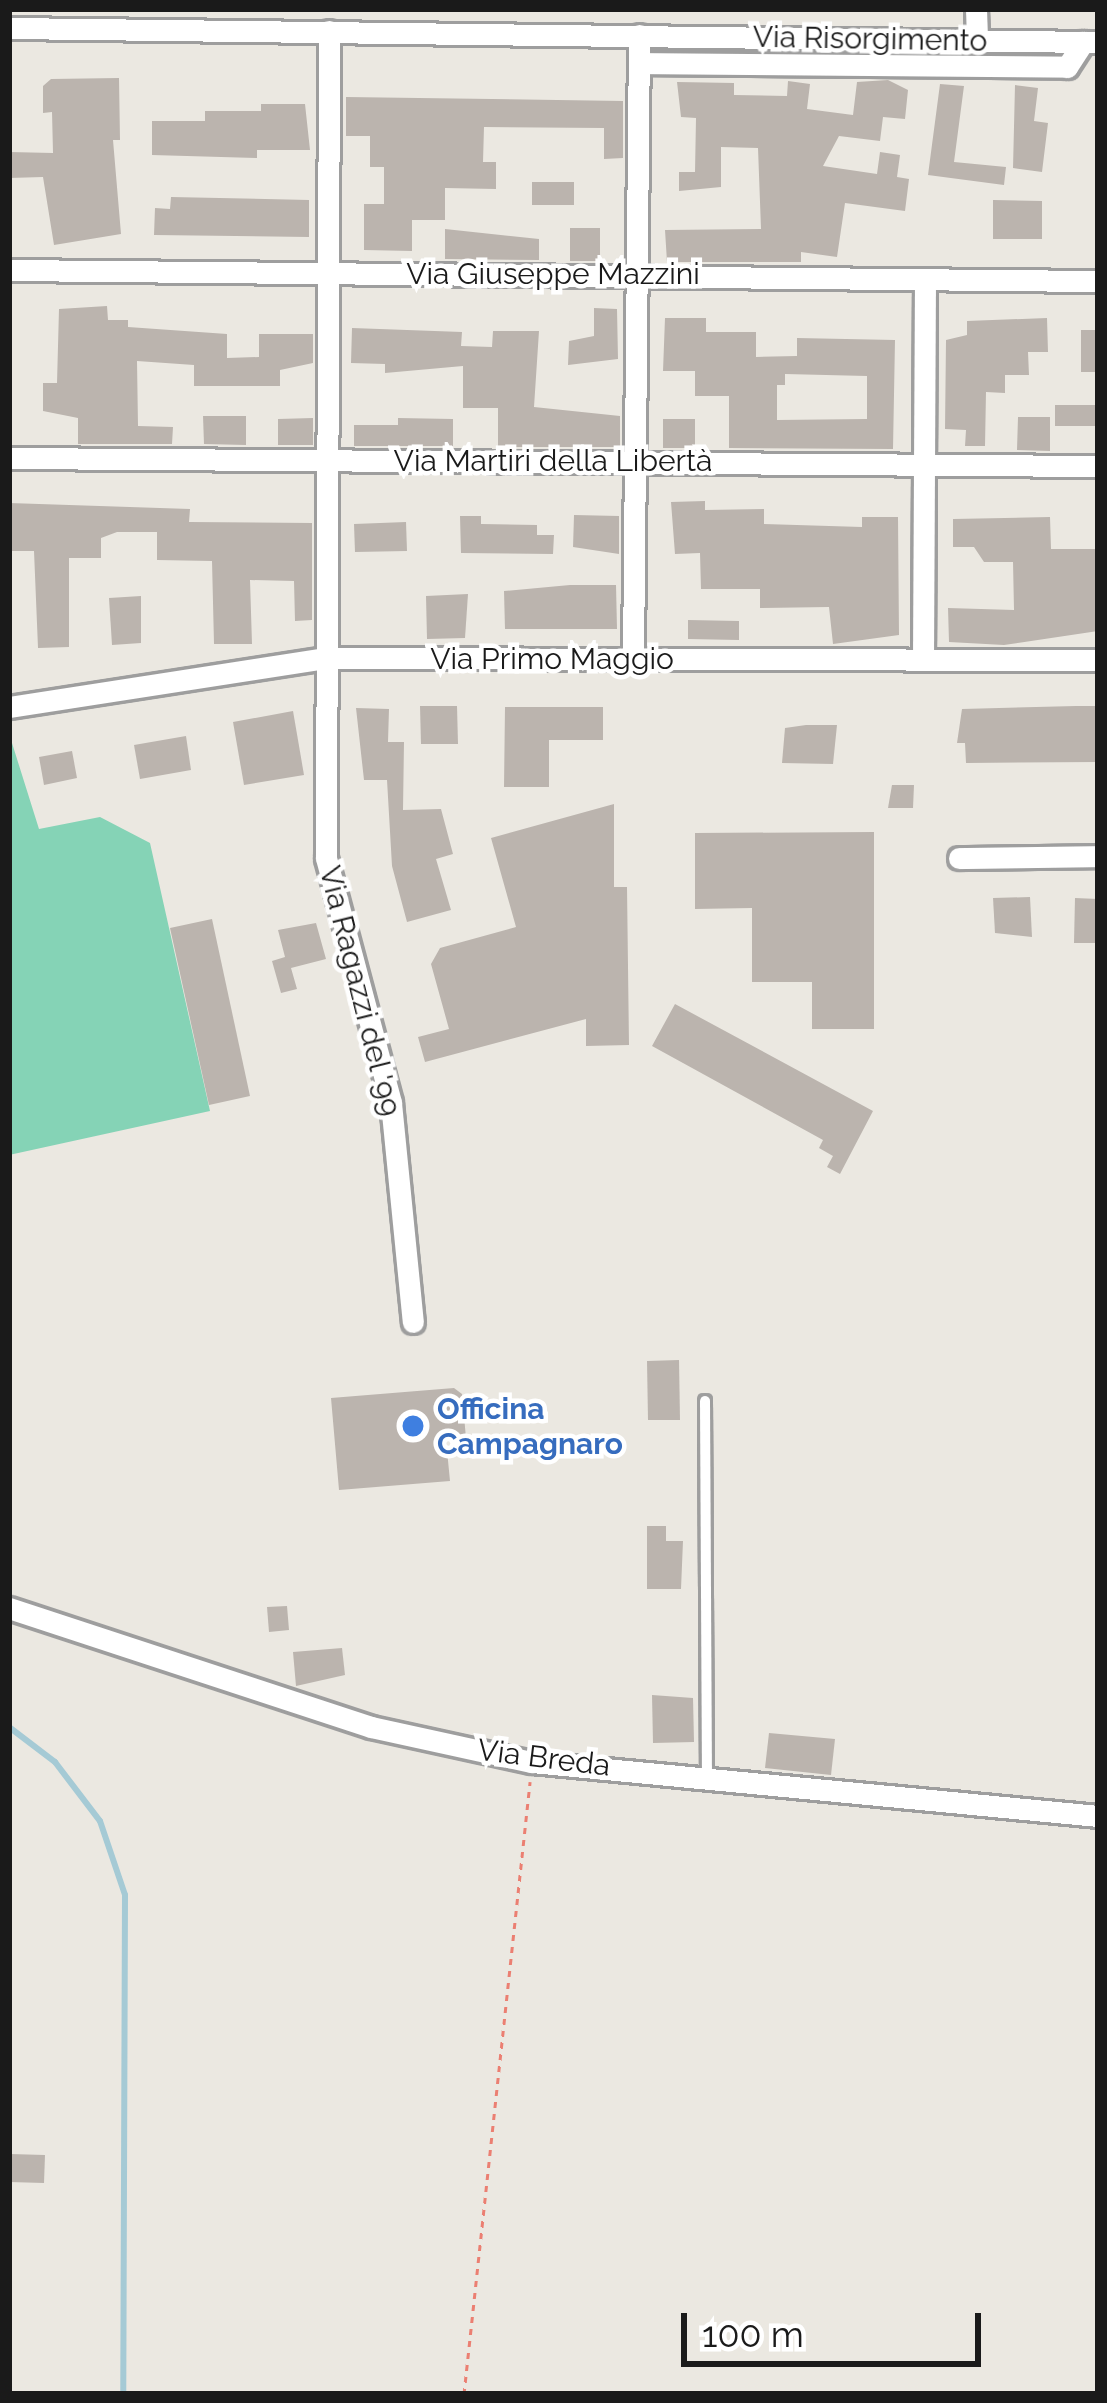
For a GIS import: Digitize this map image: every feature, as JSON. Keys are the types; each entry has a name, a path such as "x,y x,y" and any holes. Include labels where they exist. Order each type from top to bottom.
{"street":[{"path":"976,9 976,40"},
{"name":"Via Risorgimento","path":"9,28 1091,42"},
{"name":"Via Ragazzi del '99","path":"329,31 326,858 392,1103 413,1322"},
{"path":"633,660 639,35"},
{"name":"Via Risorgimento","path":"640,63 1067,67 1091,42"},
{"name":"Via Giuseppe Mazzini","path":"9,270 637,272 1098,281"},
{"path":"923,661 925,280"},
{"name":"Via Martiri della Libertà","path":"9,458 1098,466"},
{"name":"Via Primo Maggio","path":"9,707 327,658 1098,661"},
{"path":"958,858 1098,856"},
{"name":"Via Breda","path":"9,1608 371,1727 532,1762 1098,1816"}],"lane":[{"path":"705,1401 707,1776"}],"path":[{"path":"464,2394 532,1762"}],"green space":[{"path":"12,743 39,829 100,817 150,843 210,1111 9,1155"}],"building":[{"path":"119,78 120,140 113,140 121,234 54,245 43,177 9,178 9,152 53,153 52,112 43,113 43,86 51,79"},
{"path":"888,80 908,90 905,119 883,117 880,141 839,136 823,166 877,174 880,152 900,155 897,177 909,179 905,211 845,203 837,257 801,252 801,262 667,262 665,230 761,229 758,148 721,147 721,187 679,191 679,172 695,172 696,118 681,117 677,82 734,83 734,95 787,96 788,81 810,84 807,109 853,115 857,82"},
{"path":"940,84 964,86 954,162 1006,167 1004,185 928,175"},
{"path":"1015,85 1038,88 1034,121 1048,123 1042,172 1013,168"},
{"path":"346,97 623,101 623,158 604,159 604,128 484,127 483,162 496,162 496,189 445,188 445,220 412,220 412,251 364,250 364,204 384,204 384,167 370,167 370,136 346,136"},
{"path":"261,104 305,104 310,150 257,150 257,158 152,155 152,121 205,121 205,111 261,111"},
{"path":"532,182 574,182 574,205 532,205"},
{"path":"171,197 309,200 309,237 154,235 155,208 170,209"},
{"path":"993,200 1042,201 1042,239 993,239"},
{"path":"570,228 600,228 600,261 570,261"},
{"path":"445,229 539,239 539,260 445,259"},
{"path":"107,306 108,320 128,320 128,327 227,334 227,358 259,357 259,334 313,334 313,363 280,370 280,386 194,386 194,365 137,361 138,426 173,427 172,444 78,444 78,418 43,411 43,383 57,383 59,309"},
{"path":"594,308 617,309 618,359 568,365 569,341 594,336"},
{"path":"665,318 706,318 706,332 756,332 756,357 797,356 797,338 895,340 893,449 729,448 729,396 695,396 695,371 663,371","holes":["785,374 867,376 867,419 777,420 777,385 785,385"]},
{"path":"1047,318 1048,352 1028,352 1029,375 1005,375 1005,393 986,392 985,446 965,446 966,430 945,429 946,340 967,335 967,321"},
{"path":"352,328 462,332 461,346 492,347 493,331 539,331 534,407 620,416 620,447 498,447 498,408 463,408 463,366 385,373 385,364 351,363"},
{"path":"1081,330 1098,330 1098,372 1081,372"},
{"path":"1055,405 1098,405 1098,426 1055,426"},
{"path":"203,416 246,416 246,445 204,444"},
{"path":"1018,417 1050,417 1050,451 1017,450"},
{"path":"313,418 313,445 278,445 278,419"},
{"path":"398,418 453,419 453,446 354,446 354,425 398,425"},
{"path":"663,419 695,419 695,448 663,448"},
{"path":"705,501 705,510 764,509 764,524 862,527 862,517 898,517 899,635 833,644 829,607 760,608 760,589 701,589 700,553 675,554 671,502"},
{"path":"9,503 190,509 189,522 312,523 312,620 295,621 294,581 250,580 252,644 214,644 212,561 157,560 157,532 117,532 101,538 101,558 69,558 69,647 38,648 34,551 9,551"},
{"path":"574,515 619,516 619,554 573,547"},
{"path":"460,516 481,516 481,524 537,525 537,535 554,535 553,554 461,553"},
{"path":"1050,517 1051,549 1098,549 1098,631 1004,645 949,642 948,608 1014,610 1013,562 984,562 974,547 953,547 953,519"},
{"path":"406,522 407,551 355,552 354,524"},
{"path":"616,585 617,629 505,629 504,591"},
{"path":"468,594 465,638 427,639 426,596"},
{"path":"141,596 141,643 112,645 109,598"},
{"path":"688,620 739,621 739,640 688,639"},
{"path":"420,706 457,706 458,744 421,744"},
{"path":"1098,706 1098,762 966,763 965,743 957,743 962,709"},
{"path":"505,707 603,707 603,740 549,740 549,787 504,787"},
{"path":"356,708 389,709 388,742 404,742 403,810 441,809 453,854 436,859 451,910 407,922 392,866 387,780 364,780"},
{"path":"293,711 304,775 244,785 233,722"},
{"path":"837,725 833,764 782,763 785,728"},
{"path":"186,736 191,770 140,779 134,745"},
{"path":"72,751 77,778 44,785 39,757"},
{"path":"892,785 914,785 913,808 888,808"},
{"path":"614,804 614,887 627,887 629,1045 586,1046 586,1019 425,1062 418,1037 449,1029 431,964 440,948 516,927 491,838"},
{"path":"874,832 874,1029 812,1029 812,982 752,982 752,908 695,909 695,833"},
{"path":"1030,897 1032,937 995,933 993,898"},
{"path":"1075,898 1098,899 1098,943 1074,943"},
{"path":"212,919 250,1096 209,1105 170,928"},
{"path":"316,923 326,959 291,968 297,989 281,993 272,961 285,957 278,930"},
{"path":"675,1004 873,1111 840,1174 827,1167 833,1156 819,1148 823,1140 652,1046"},
{"path":"679,1360 680,1420 648,1420 647,1361"},
{"path":"454,1388 462,1394 466,1438 446,1440 450,1481 339,1490 331,1398"},
{"path":"647,1526 666,1526 666,1541 683,1541 681,1589 647,1589"},
{"path":"287,1606 289,1630 269,1632 267,1607"},
{"path":"342,1648 345,1675 296,1686 293,1652"},
{"path":"652,1695 693,1698 694,1742 653,1743"},
{"path":"769,1733 835,1739 831,1775 765,1768"},
{"path":"10,2154 45,2155 44,2183 9,2182"}],"waterway":[{"path":"9,1727 55,1762 100,1821 125,1895 123,2394"}],"place":[{"name":"Officina Campagnaro","path":"413,1426"}]}
